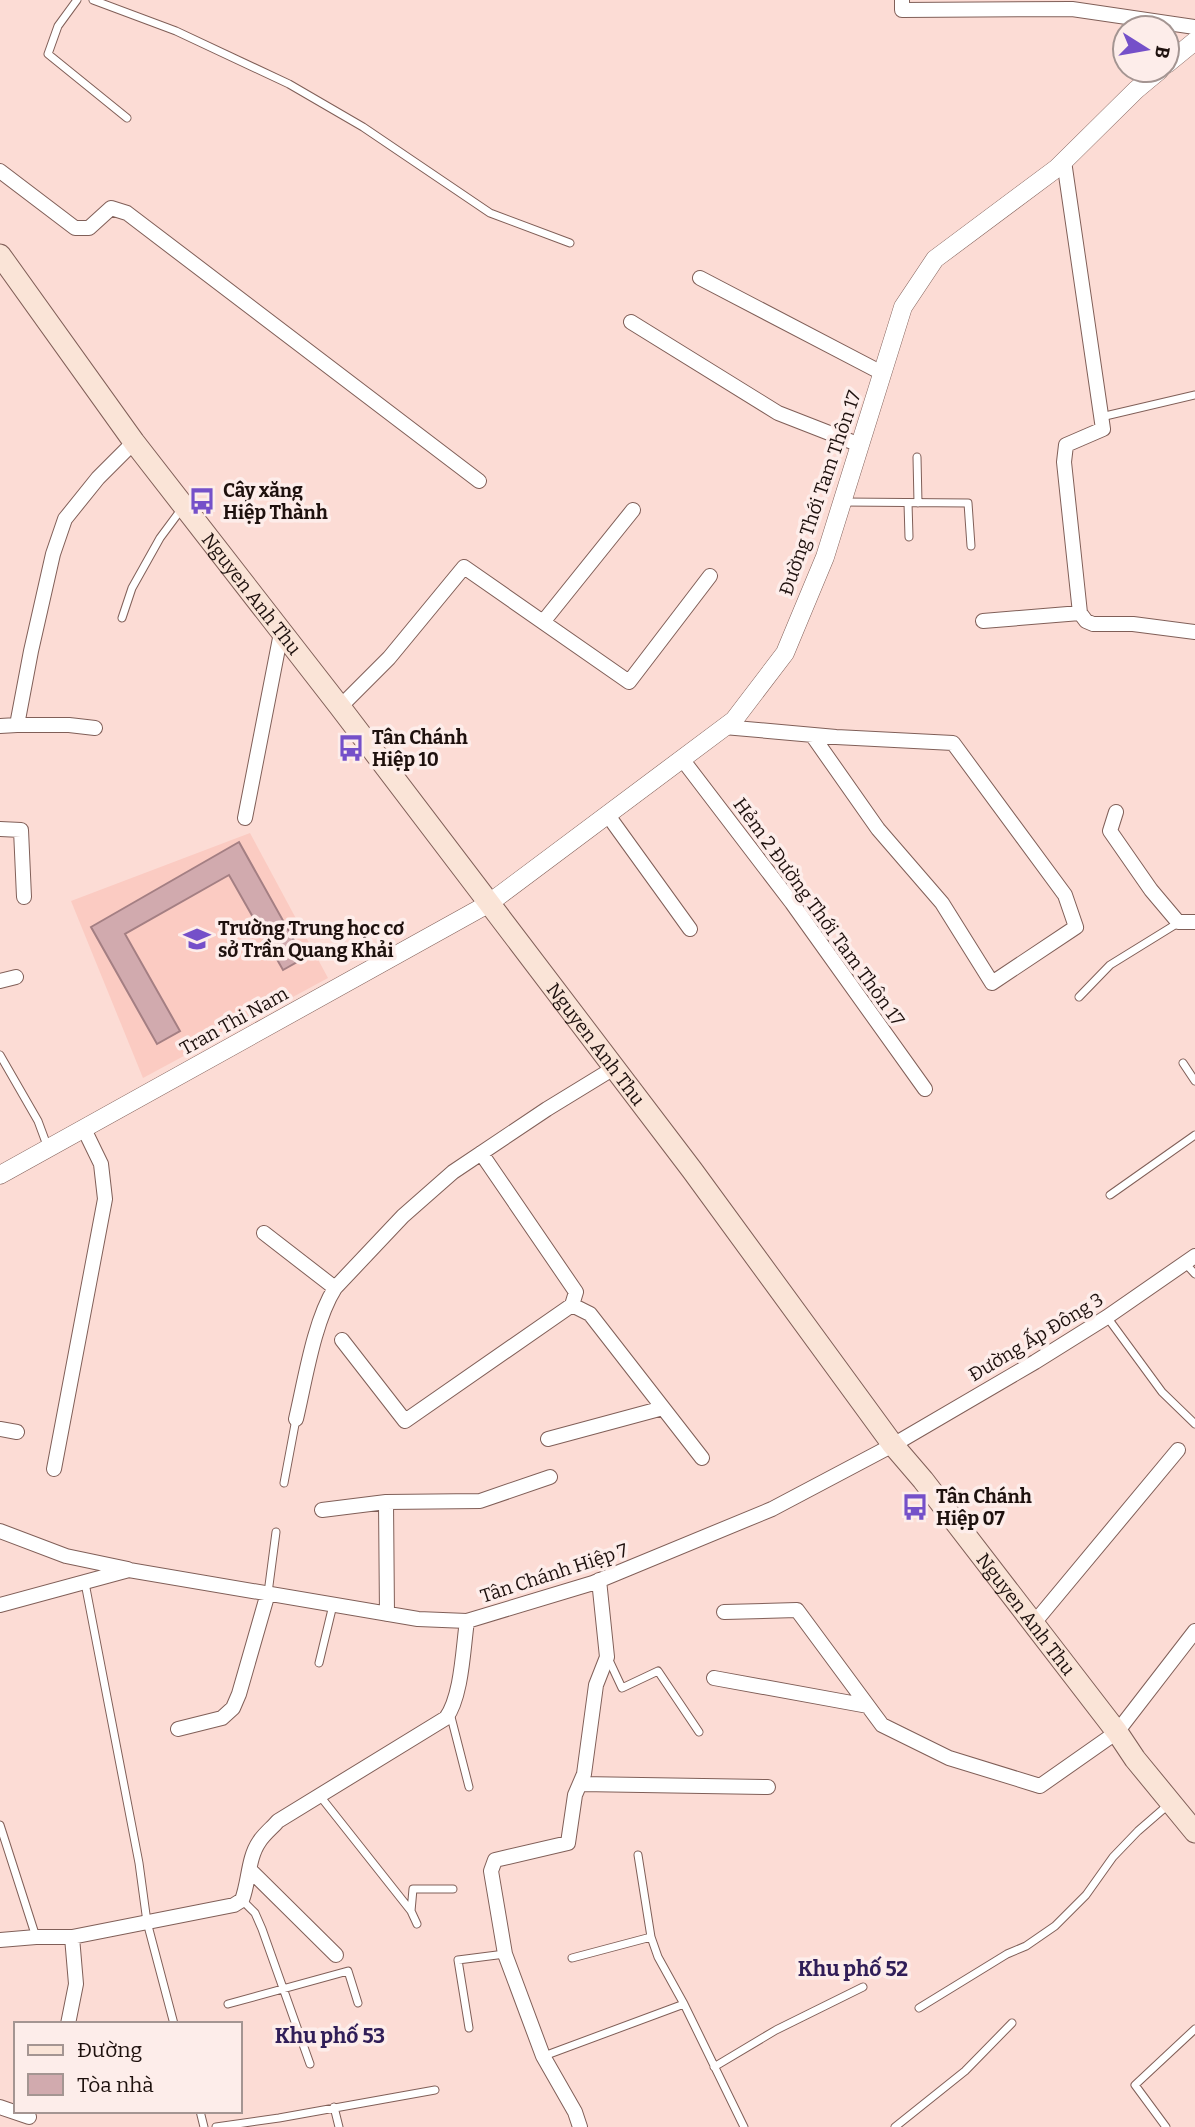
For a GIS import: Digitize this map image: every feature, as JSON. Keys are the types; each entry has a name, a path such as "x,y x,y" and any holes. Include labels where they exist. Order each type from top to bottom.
{"main road":[{"name":"Nguyen Anh Thu","path":"0,255 134,442 341,708 692,1170 892,1445 923,1480 1135,1759 1195,1832"}],"street":[{"path":"902,0 902,10 992,5 1072,9 1195,27"},
{"path":"1181,52 1195,41"},
{"name":"Đường Thới Tam Thôn 17","path":"488,904 734,720 785,653 825,556 903,307 935,259 1064,161 1143,84"},
{"path":"1064,161 1102,429 1066,445 1064,462 1080,613 1086,621 1093,624 1133,624 1195,632"},
{"path":"0,172 75,228 89,228 111,208 127,214 478,481"},
{"path":"700,278 882,373"},
{"path":"631,322 778,413 860,445"},
{"path":"17,725 31,651 65,519 97,478 134,442"},
{"path":"543,622 633,510"},
{"path":"341,708 389,658 464,567 629,682 710,576"},
{"path":"982,621 1080,613"},
{"path":"245,818 281,633"},
{"path":"0,726 69,725 95,728"},
{"path":"724,727 953,743 1065,895 1076,927 992,983 942,903 877,829 812,735"},
{"name":"Hẻm 2 Đường Thới Tam Thôn 17","path":"682,759 792,903 925,1089"},
{"path":"1116,812 1110,831 1151,890 1178,922 1195,922"},
{"path":"607,814 690,929"},
{"path":"0,830 21,831 24,897"},
{"name":"Tran Thi Nam","path":"0,1175 488,904"},
{"path":"0,981 16,977"},
{"path":"296,1419 321,1319 335,1288 402,1216 453,1172 614,1068"},
{"path":"54,1469 105,1199 101,1164 84,1129"},
{"path":"342,1340 405,1421 572,1305 576,1292 481,1153"},
{"path":"264,1233 335,1288"},
{"name":"Đường Ấp Đông 3","path":"892,1445 1035,1362 1107,1317 1190,1259"},
{"path":"572,1305 590,1314 702,1458"},
{"path":"548,1440 663,1408"},
{"path":"0,1429 18,1432"},
{"name":"Tân Chánh Hiệp 7","path":"450,1712 457,1690 467,1621 599,1580 772,1509 892,1445"},
{"path":"1034,1623 1178,1450"},
{"path":"322,1510 386,1502 480,1501 550,1477"},
{"path":"386,1502 387,1614"},
{"path":"0,1531 66,1556 129,1570 418,1619 467,1621"},
{"path":"0,1605 129,1570"},
{"path":"580,2127 575,2112 543,2056 505,1954 491,1871 495,1860 568,1843 575,1795 586,1763 596,1685 607,1657 599,1580"},
{"path":"178,1730 222,1718 233,1708 268,1593"},
{"path":"724,1612 797,1610 882,1725 949,1758 1040,1786 1117,1732 1195,1631"},
{"path":"714,1678 868,1706"},
{"path":"0,1940 72,1937 234,1905 242,1900 248,1885 252,1859 259,1840 278,1821 439,1723 450,1712"},
{"path":"581,1784 768,1787"},
{"path":"250,1870 336,1955"},
{"path":"68,2022 76,1984 72,1937"}],"lane":[{"path":"77,0 58,26 48,54 127,118"},
{"path":"93,0 176,31 289,84 363,127 490,213 570,243"},
{"path":"1100,418 1195,395"},
{"path":"917,457 918,503"},
{"path":"842,502 968,503 971,546"},
{"path":"908,503 909,537"},
{"path":"122,618 132,588 160,538 183,506"},
{"path":"1079,997 1110,965 1178,922"},
{"path":"0,1055 38,1121 48,1149"},
{"path":"1183,1063 1195,1082"},
{"path":"1110,1195 1195,1135"},
{"path":"1190,1259 1195,1274"},
{"path":"1107,1317 1162,1392 1195,1424"},
{"path":"284,1483 296,1419"},
{"path":"268,1593 276,1532"},
{"path":"85,1583 139,1863 146,1922 173,2022"},
{"path":"319,1663 334,1604"},
{"path":"607,1657 622,1688 658,1671 699,1732"},
{"path":"450,1712 469,1787"},
{"path":"320,1795 411,1911 417,1924"},
{"path":"919,2008 1007,1954 1026,1946 1055,1926 1086,1895 1113,1857 1138,1830 1171,1803"},
{"path":"0,1825 36,1937"},
{"path":"638,1855 651,1937 658,1957 744,2127"},
{"path":"411,1911 413,1889 453,1889"},
{"path":"242,1900 255,1913 262,1928 310,2064"},
{"path":"572,1958 651,1937"},
{"path":"469,2028 458,1960 505,1954"},
{"path":"228,2004 348,1971 358,2003"},
{"path":"713,2067 776,2030 863,1987"},
{"path":"543,2056 684,2004"},
{"path":"895,2127 965,2071 1013,2023"},
{"path":"1166,2127 1135,2085 1195,2029"},
{"path":"216,2127 435,2090"},
{"path":"334,2107 340,2127"}],"shaded area":[{"name":"Trường Trung học cơ sở Trần Quang Khải","path":"250,833 328,978 143,1078 71,901"}],"building":[{"path":"239,842 304,958 283,970 229,875 125,934 180,1031 157,1044 91,927"}],"place":[{"name":"Cây xăng Hiệp Thành","path":"202,501"},
{"name":"Tân Chánh Hiệp 10","path":"351,748"},
{"name":"Trường Trung học cơ sở Trần Quang Khải","path":"197,939"},
{"name":"Tân Chánh Hiệp 07","path":"915,1507"}],"district":[{"name":"Khu phố 52","path":"853,1969"},
{"name":"Khu phố 53","path":"330,2036"}]}
